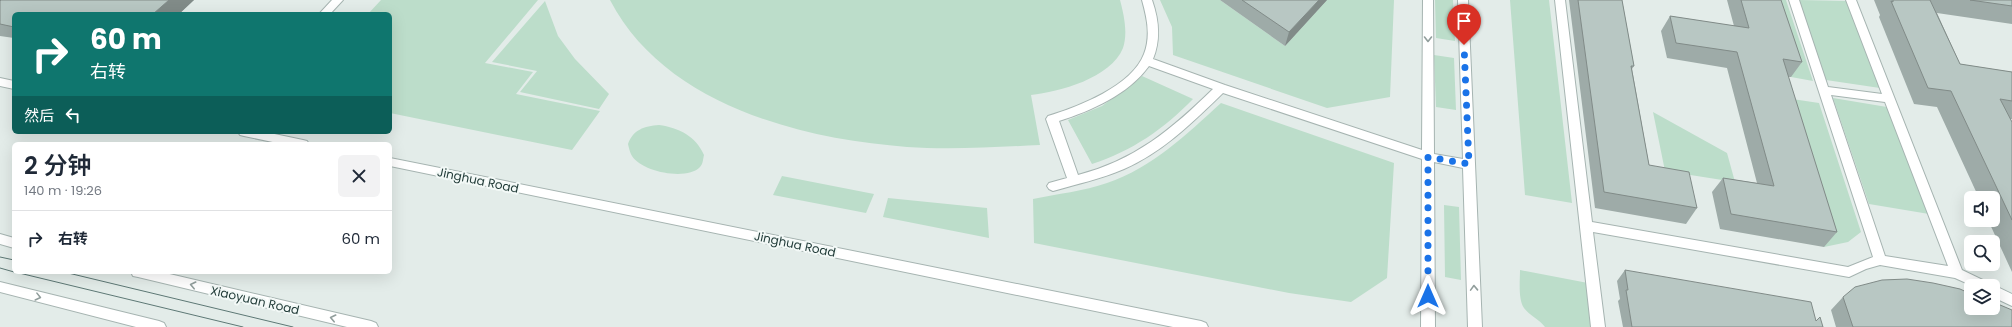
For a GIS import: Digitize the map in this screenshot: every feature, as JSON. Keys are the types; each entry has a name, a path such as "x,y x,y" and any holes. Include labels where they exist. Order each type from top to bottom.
{"street":[{"path":"326,12 338,0"},
{"path":"1074,181 1052,119 1087,108 1110,94 1131,78 1147,61 1152,45 1154,26 1147,0"},
{"path":"1428,0 1428,327"},
{"path":"1463,0 1475,327"},
{"path":"1560,0 1598,327"},
{"path":"1794,0 1880,260"},
{"path":"1852,0 1957,273"},
{"path":"1147,61 1221,88 1428,157 1469,164"},
{"path":"0,82 12,85"},
{"path":"1053,186 1121,166 1147,152 1174,133 1221,88"},
{"path":"1824,90 1890,99"},
{"path":"254,134 293,142"},
{"name":"Jinghua Road","path":"392,162 1200,327"},
{"path":"1587,226 1849,272 1862,265 1880,260 1957,273 1970,279"},
{"path":"0,240 12,243"},
{"name":"Xiaoyuan Road","path":"146,274 371,327"},
{"path":"0,288 159,327"},
{"path":"2000,294 2012,301"}],"green space":[{"path":"381,0 538,0 485,63 533,72 516,94 600,111 572,150 392,113 392,12 370,12"},
{"path":"610,0 1120,0 1124,18 1125,36 1123,48 1117,59 1108,68 1083,82 1069,87 1056,91 1031,95 1040,145 957,148 907,147 865,143 823,135 780,124 738,110 699,90 664,66 634,36"},
{"path":"1160,0 1220,0 1285,46 1327,0 1394,0 1390,97 1327,108 1173,55 1172,27"},
{"path":"1435,0 1453,0 1455,41 1436,38"},
{"path":"1510,0 1549,0 1572,203 1525,195"},
{"path":"1766,0 1786,0 1813,81 1791,77"},
{"path":"1799,0 1847,1 1880,88 1826,80"},
{"path":"545,1 558,36 575,59 609,94 599,109 520,92 537,71 492,62"},
{"path":"1434,55 1454,58 1456,110 1436,107"},
{"path":"1142,76 1193,99 1171,120 1147,138 1121,153 1092,164 1068,120 1102,106"},
{"path":"1779,97 1819,103 1861,232 1848,242 1824,247"},
{"path":"1833,98 1887,107 1929,214 1869,204"},
{"path":"1221,103 1394,163 1387,278 1351,302 1289,293 1034,243 1033,199 1107,183 1139,169 1182,138"},
{"path":"1653,112 1727,153 1735,182 1665,171"},
{"path":"659,125 673,128 692,138 701,148 704,155 700,167 694,171 675,174 654,170 637,162 630,152 628,144 630,139 636,132 644,128"},
{"path":"782,176 874,194 866,213 773,195"},
{"path":"888,198 987,208 989,238 883,217"},
{"path":"1444,205 1459,207 1461,280 1445,277"},
{"path":"1520,270 1588,283 1593,327 1545,327 1526,311 1522,304"}],"building":[{"path":"169,0 155,12 12,12 12,27 0,24 0,1"},
{"path":"1242,0 1319,0 1289,32"},
{"path":"1578,0 1622,0 1634,66 1631,66 1649,165 1689,172 1697,208 1604,192"},
{"path":"1741,0 1781,0 1802,62 1783,59 1837,232 1731,214 1723,178 1774,186 1737,52 1676,43 1670,16 1749,28"},
{"path":"1893,0 1930,0 1960,64 2012,72 2012,101 2000,99 2012,122 2012,220 2000,195 2000,191 1998,191 1951,91 1928,88 1891,1 1893,2"},
{"path":"1970,0 2012,0 2012,6"},
{"path":"1625,270 1811,302 1816,321 1820,317 1823,327 1632,327 1626,290 1628,290"},
{"path":"1907,279 1960,289 1964,291 1964,315 2000,315 2000,305 2012,310 2012,327 1853,327 1843,297 1855,287 1882,280"}],"tram line":[{"path":"0,257 12,260"},
{"path":"0,268 12,271"},
{"path":"23,274 243,327"},
{"path":"72,274 293,327"}],"route":[{"path":"1428,296 1428,157 1469,164 1464,45"}]}
